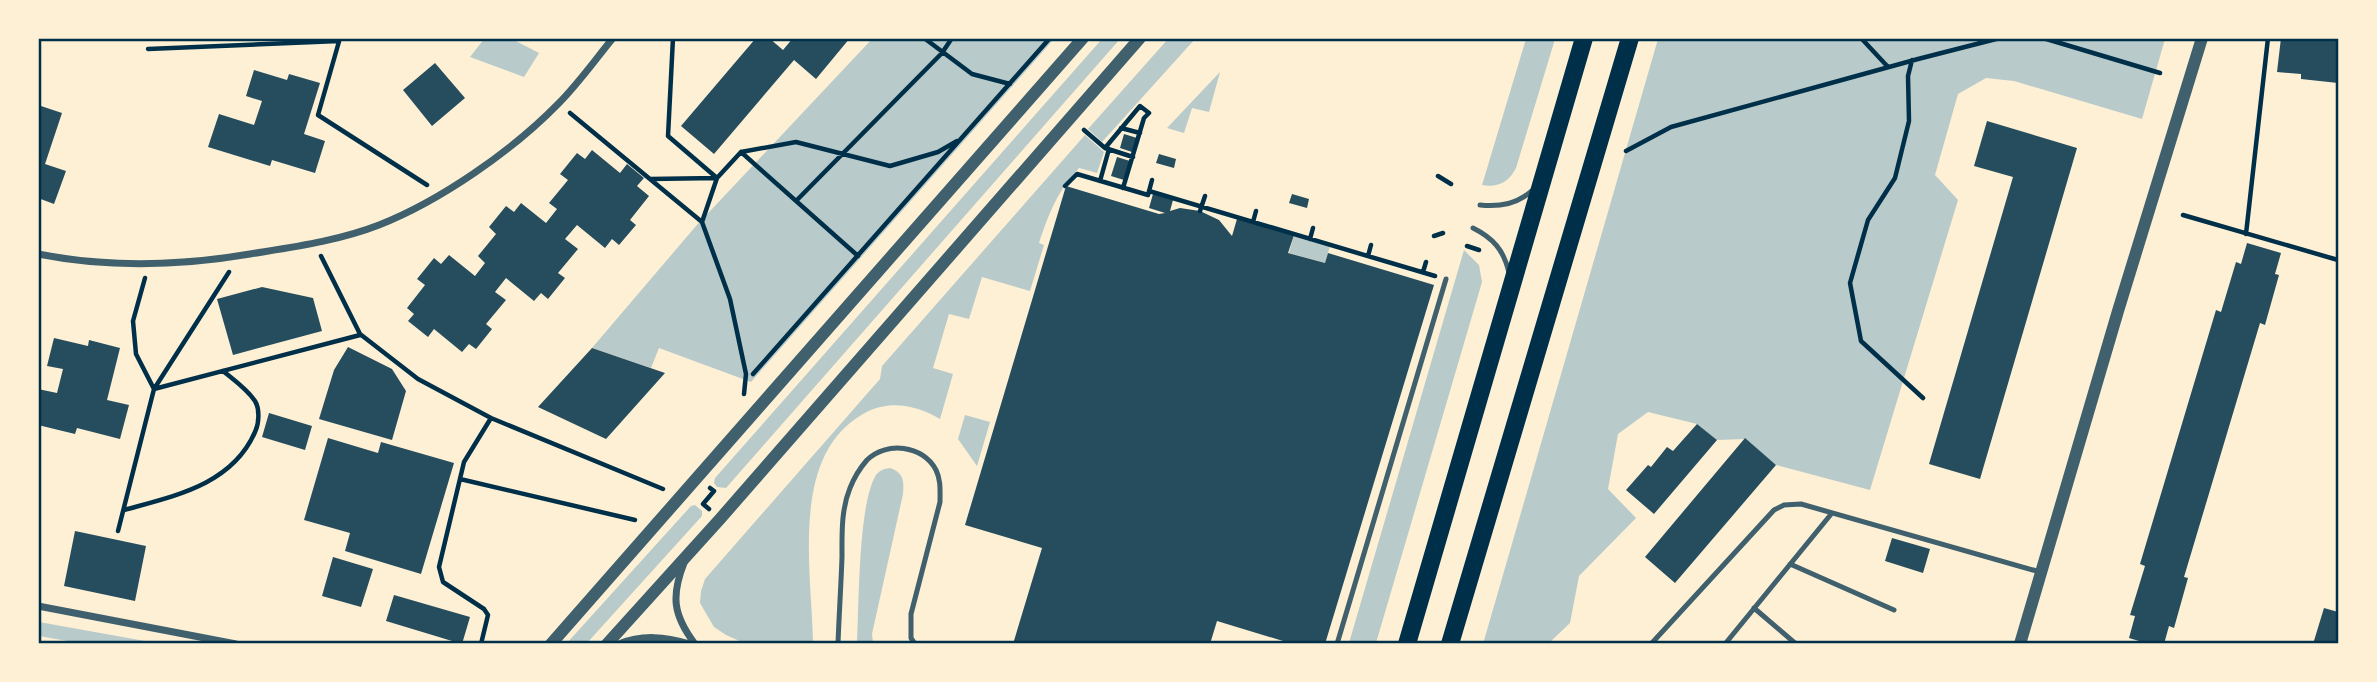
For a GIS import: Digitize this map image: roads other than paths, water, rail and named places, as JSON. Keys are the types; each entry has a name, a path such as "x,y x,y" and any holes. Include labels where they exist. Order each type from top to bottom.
{"main road":[{"path":"1407,643 1584,38"},
{"path":"1450,643 1630,38"}],"street":[{"path":"38,254 101,263 189,263 315,244 379,225 442,195 496,157 558,104 613,38"},
{"path":"551,643 1083,38"},
{"path":"607,643 687,556 1140,38"},
{"path":"2020,643 2202,38"},
{"path":"687,556 679,576 676,607 678,619 692,643"},
{"path":"38,607 236,643"},
{"path":"619,643 649,636 692,643"}],"lane":[{"path":"1480,205 1512,203 1525,197 1542,179"},
{"path":"1473,228 1488,235 1498,246 1507,264 1510,290"},
{"path":"1337,643 1446,279"},
{"path":"838,643 845,500 855,477 868,459 883,449 892,448 911,450 929,461 935,468 940,486 940,502 911,614 911,638 915,643"},
{"path":"1651,643 1773,510 1784,505 1801,504 2040,573"},
{"path":"1725,643 1832,513"},
{"path":"1790,564 1894,610"},
{"path":"1754,608 1796,643"}]}
